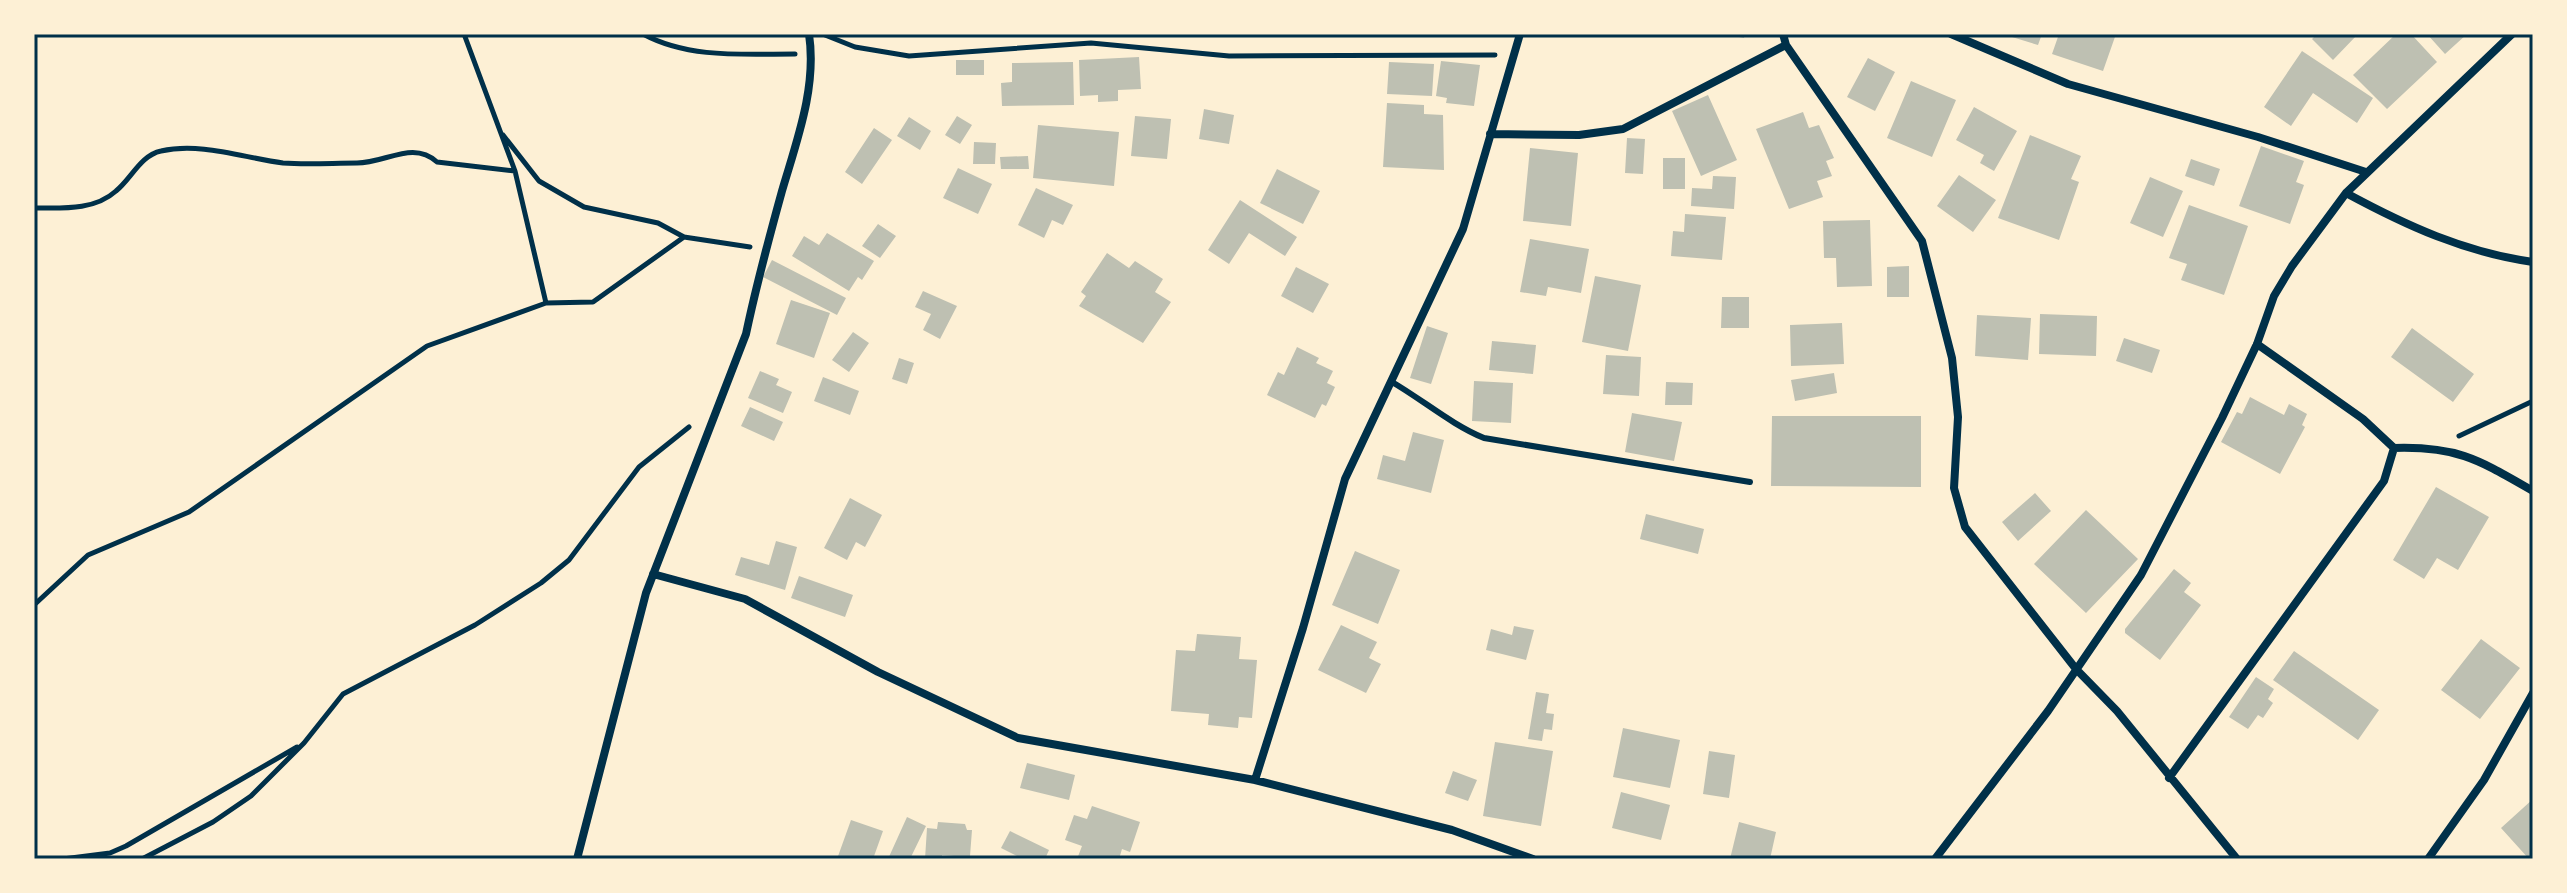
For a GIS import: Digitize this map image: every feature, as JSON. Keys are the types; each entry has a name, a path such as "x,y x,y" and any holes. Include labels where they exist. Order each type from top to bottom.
{"street":[{"path":"577,859 653,574 746,334 806,104 812,55 809,34"},
{"path":"1255,780 1303,628 1345,479 1463,229 1520,34"},
{"path":"1783,34 1786,45 1922,241 1952,358 1958,417 1954,488 1965,527 2076,669 2117,711 2237,859"},
{"path":"1951,34 2068,84 2258,137 2366,172"},
{"path":"1935,859 2076,669 2141,575 2257,344 2280,286 2346,193 2512,34"},
{"path":"1490,134 1579,135 1623,129 1786,45"},
{"path":"2346,193 2438,239 2496,257 2533,262"},
{"path":"2257,344 2363,419 2394,448 2437,447 2476,458 2533,491"},
{"path":"2169,778 2384,481 2394,448"},
{"path":"653,574 745,599 878,672 1018,738 1255,780 1452,830 1533,859"},
{"path":"2428,859 2484,780 2533,693"}],"lane":[{"path":"1392,382 1442,412 1466,431 1484,438 1750,482"}],"path":[{"path":"464,34 515,171 546,303"},
{"path":"643,34 675,47 713,53 812,55"},
{"path":"822,34 855,47 909,56 1091,43 1229,56 1516,55"},
{"path":"503,135 532,174 548,189 584,207 658,223 684,237 766,249"},
{"path":"34,208 75,208 105,199 151,154 165,150 204,150 285,163 377,162 422,151 437,162 515,171"},
{"path":"34,605 88,555 209,500 427,346 546,303 575,304 604,297 684,237"},
{"path":"2437,447 2533,401"},
{"path":"142,859 213,822 251,796 304,743 343,694 475,625 541,583 569,560 639,467 719,403"},
{"path":"63,859 110,853 126,846 304,743"}],"building":[{"path":"1724,34 1745,34 1744,38"},
{"path":"2013,34 2042,34 2038,45 2012,37"},
{"path":"2059,34 2116,34 2103,71 2052,54"},
{"path":"2317,34 2358,34 2333,60 2312,39"},
{"path":"2396,34 2411,34 2437,62 2387,109 2353,75"},
{"path":"2427,34 2467,34 2445,54"},
{"path":"2302,51 2373,98 2357,123 2313,93 2291,126 2264,107"},
{"path":"1139,57 1141,89 1118,90 1118,101 1098,102 1098,95 1080,96 1079,60"},
{"path":"1868,58 1895,72 1875,111 1847,97"},
{"path":"956,60 984,60 984,75 956,75"},
{"path":"1441,61 1480,65 1474,106 1446,103 1447,98 1436,96"},
{"path":"1073,62 1074,105 1002,106 1001,83 1012,82 1012,63"},
{"path":"1389,62 1434,64 1432,96 1387,94"},
{"path":"1911,81 1956,100 1932,157 1887,138"},
{"path":"1708,95 1737,160 1701,176 1672,111"},
{"path":"1387,103 1424,105 1424,114 1443,115 1444,170 1383,167"},
{"path":"1974,107 2017,131 1994,171 1980,163 1984,155 1956,140"},
{"path":"1204,109 1234,115 1229,144 1199,139"},
{"path":"1803,112 1809,128 1819,125 1834,158 1826,161 1832,176 1817,181 1823,197 1789,209 1756,129"},
{"path":"957,116 972,125 960,144 945,135"},
{"path":"1135,116 1171,119 1167,159 1131,156"},
{"path":"909,117 931,131 920,150 897,136"},
{"path":"1038,125 1119,132 1114,186 1033,178"},
{"path":"874,128 892,140 862,184 845,172"},
{"path":"2030,135 2081,156 2071,179 2079,182 2059,240 1998,218"},
{"path":"1627,138 1645,139 1643,174 1625,173"},
{"path":"974,142 996,143 995,164 973,164"},
{"path":"2261,146 2304,161 2296,182 2304,185 2290,224 2239,206"},
{"path":"1530,148 1578,153 1571,226 1523,221"},
{"path":"1028,156 1029,169 1001,169 1000,157"},
{"path":"1663,158 1685,158 1685,189 1663,189"},
{"path":"2191,159 2220,169 2214,186 2185,176"},
{"path":"958,168 992,184 978,214 943,198"},
{"path":"1277,169 1320,191 1303,224 1260,203"},
{"path":"1959,175 1996,200 1973,232 1937,206"},
{"path":"1713,176 1736,177 1734,209 1691,206 1692,188 1712,189"},
{"path":"2150,177 2183,191 2163,237 2130,223"},
{"path":"1036,188 1073,205 1063,225 1052,220 1044,238 1018,225"},
{"path":"1240,200 1297,237 1285,256 1249,233 1229,264 1208,250"},
{"path":"2189,205 2248,226 2224,295 2181,280 2187,264 2169,258"},
{"path":"1685,214 1726,217 1722,260 1671,256 1673,231 1684,232"},
{"path":"1870,220 1872,286 1837,287 1836,258 1824,258 1823,221"},
{"path":"878,224 896,236 880,258 862,246"},
{"path":"827,233 874,261 862,280 858,277 849,291 792,256 804,236 819,245"},
{"path":"1530,239 1589,249 1581,293 1548,287 1546,296 1520,292"},
{"path":"1107,253 1129,268 1135,261 1163,279 1155,292 1171,302 1143,343 1079,306 1086,296 1081,292"},
{"path":"772,260 846,298 837,315 763,277"},
{"path":"1909,266 1909,297 1887,297 1887,267"},
{"path":"1296,267 1329,284 1313,313 1281,296"},
{"path":"1595,276 1641,285 1628,351 1582,342"},
{"path":"923,291 957,306 940,339 923,330 931,314 915,307"},
{"path":"1722,297 1749,297 1749,328 1721,328"},
{"path":"791,300 830,313 814,358 776,344"},
{"path":"2040,314 2097,316 2096,356 2039,354"},
{"path":"1977,315 2031,318 2028,360 1975,356"},
{"path":"1842,323 1844,364 1791,366 1790,325"},
{"path":"1427,326 1448,333 1431,384 1410,378"},
{"path":"2412,328 2474,374 2453,402 2391,357"},
{"path":"853,332 869,343 849,372 832,360"},
{"path":"2124,338 2160,350 2152,373 2116,361"},
{"path":"1492,341 1536,345 1533,374 1489,370"},
{"path":"1297,347 1319,358 1316,363 1333,371 1327,383 1335,387 1326,406 1322,404 1315,418 1267,395 1278,372 1284,375"},
{"path":"1606,355 1641,357 1639,396 1603,394"},
{"path":"899,358 914,363 907,384 892,379"},
{"path":"760,371 779,379 776,385 792,392 783,413 748,398"},
{"path":"1834,373 1837,393 1795,401 1791,380"},
{"path":"823,377 859,391 850,415 814,401"},
{"path":"1474,381 1513,383 1511,423 1472,421"},
{"path":"1666,382 1693,383 1692,405 1665,405"},
{"path":"2250,397 2284,415 2289,404 2307,414 2302,425 2305,427 2280,474 2221,442 2237,412 2242,414"},
{"path":"750,407 783,422 774,441 741,426"},
{"path":"1632,413 1682,422 1674,461 1625,452"},
{"path":"1772,416 1921,416 1921,487 1771,486"},
{"path":"1413,432 1444,440 1431,493 1377,479 1383,455 1405,461"},
{"path":"2436,487 2489,517 2458,570 2437,558 2424,579 2393,560"},
{"path":"2035,493 2051,511 2018,541 2002,522"},
{"path":"850,498 882,515 865,547 856,542 847,560 824,548"},
{"path":"2086,510 2138,559 2086,613 2034,564"},
{"path":"1646,514 1704,529 1698,554 1640,539"},
{"path":"776,541 797,547 785,590 735,575 741,557 769,565"},
{"path":"1355,551 1400,570 1378,624 1332,605"},
{"path":"2174,569 2191,583 2184,592 2201,605 2160,660 2125,633 2125,629"},
{"path":"799,576 853,595 845,617 791,598"},
{"path":"1341,625 1377,642 1369,658 1381,664 1366,693 1318,670"},
{"path":"1514,626 1534,630 1526,660 1486,650 1491,629 1512,635"},
{"path":"1197,634 1241,637 1239,659 1257,660 1252,718 1239,717 1238,728 1208,725 1209,714 1171,711 1176,650 1195,651"},
{"path":"2481,639 2520,668 2480,719 2441,690"},
{"path":"2294,651 2379,710 2358,740 2273,680"},
{"path":"2256,677 2274,689 2268,699 2273,703 2263,718 2258,715 2248,729 2229,717"},
{"path":"1536,692 1549,694 1546,713 1554,714 1552,730 1544,729 1542,741 1528,739"},
{"path":"1623,728 1680,740 1670,788 1613,777"},
{"path":"1495,742 1553,751 1541,826 1483,816"},
{"path":"1709,751 1735,755 1729,798 1703,794"},
{"path":"1027,763 1075,775 1069,800 1020,788"},
{"path":"1453,771 1477,780 1468,801 1445,793"},
{"path":"1621,792 1670,805 1661,840 1612,828"},
{"path":"2533,799 2533,859 2529,859 2501,828"},
{"path":"1092,806 1140,822 1130,852 1122,849 1119,859 1077,859 1082,846 1065,840 1074,815 1087,819"},
{"path":"907,817 926,826 910,859 888,859"},
{"path":"851,820 883,831 873,859 837,859"},
{"path":"938,822 965,824 967,830 972,830 970,856 953,859 954,856 942,855 942,859 925,859 927,828 937,829"},
{"path":"1739,822 1776,832 1770,859 1730,859"},
{"path":"1010,831 1049,850 1045,859 1015,859 1017,856 1001,848"}]}
